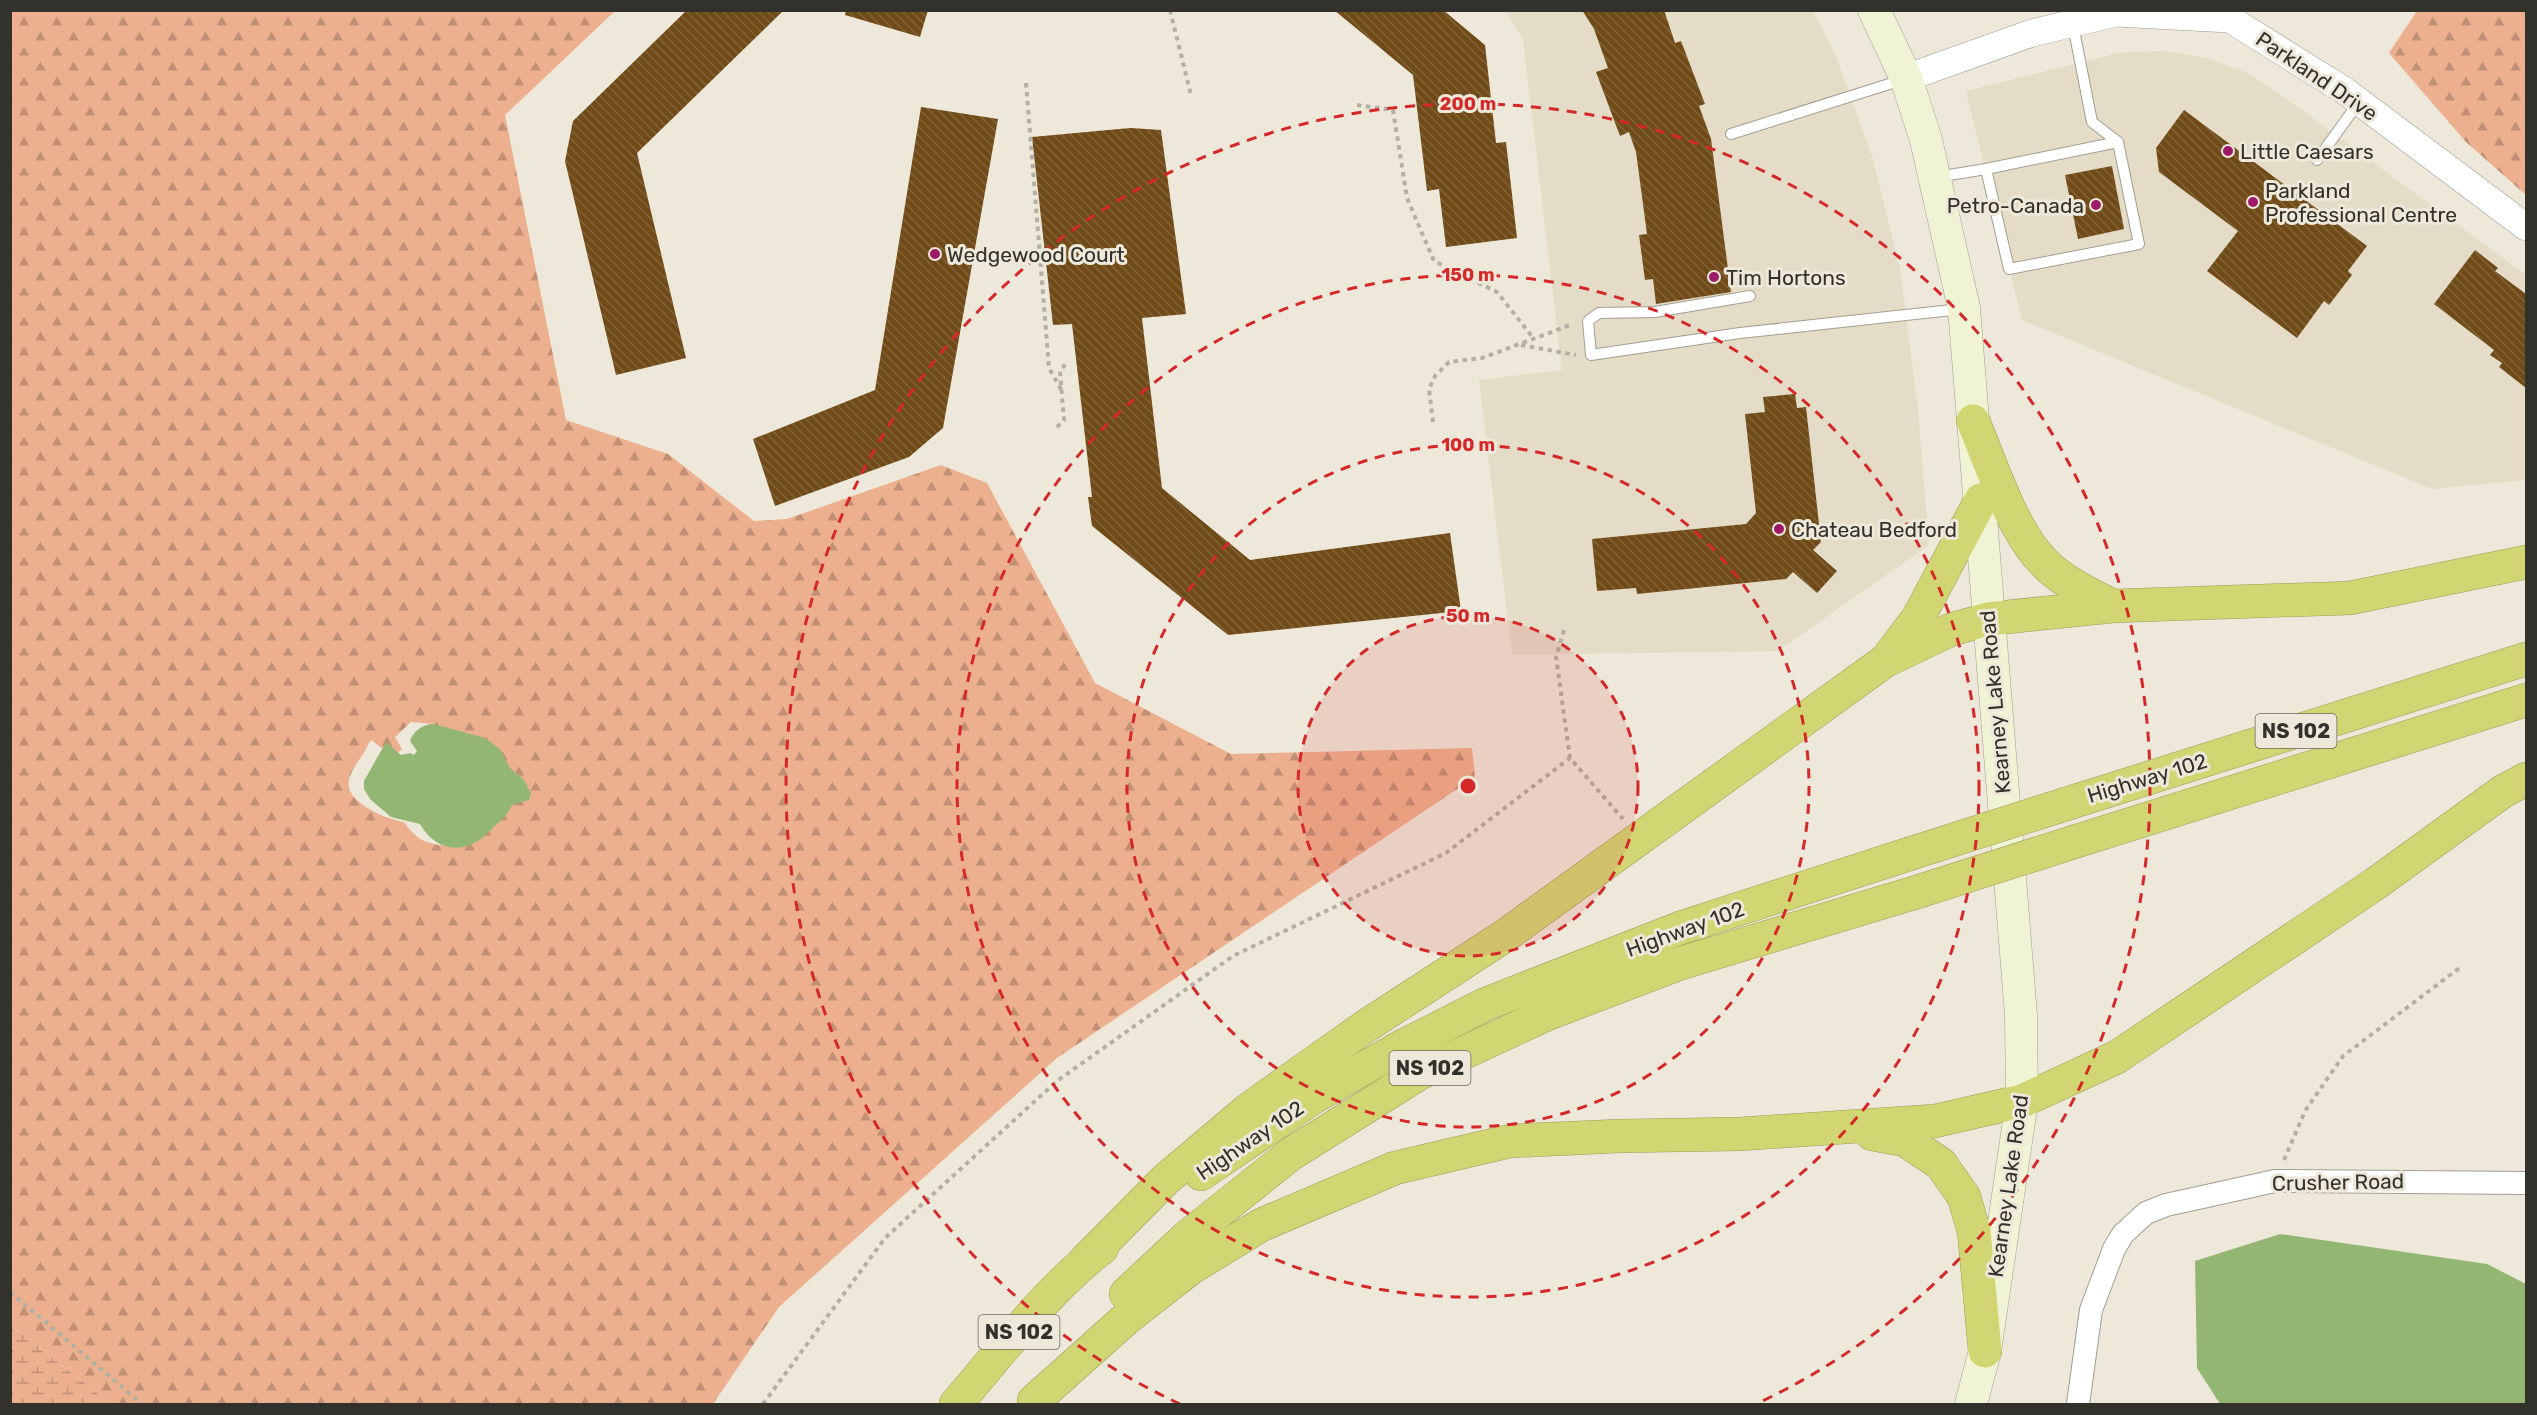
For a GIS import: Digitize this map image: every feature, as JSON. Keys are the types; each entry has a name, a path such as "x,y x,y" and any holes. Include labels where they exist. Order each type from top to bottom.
{"highway":[{"path":"1973,421 2015,518 2039,558 2073,585 2113,606"},
{"path":"1885,661 1918,618 1981,500"},
{"path":"1084,1262 1165,1180 1249,1109 1366,1026 1506,935 1885,661 1950,630 1988,620 2113,606 2350,598 2526,562"},
{"name":"Highway 102","path":"956,1404 1084,1262 1187,1184 1314,1096 1399,1048 1486,1004 1680,928 2526,659"},
{"name":"Highway 102","path":"1033,1403 1090,1328 1187,1237 1291,1155 1420,1073 1547,1014 1678,964 1920,891 2526,700"},
{"path":"1033,1403 1128,1317 1191,1268 1261,1225 1395,1168 1510,1141 1740,1134 1935,1121 2022,1101 2117,1057 2375,884 2502,792 2526,779"},
{"path":"1838,1128 1905,1140 1941,1164 1964,1197 1974,1231 1985,1351"}],"main road":[{"name":"Kearney Lake Road","path":"1874,10 1906,78 1935,178 1964,308 2021,1015 2022,1101 1985,1351 1971,1404"}],"street":[{"name":"Parkland Drive","path":"1906,78 2072,22 2116,13 2230,19 2360,102 2526,227"},
{"name":"Crusher Road","path":"2078,1404 2091,1310 2110,1257 2123,1234 2146,1213 2166,1205 2275,1181 2526,1183"}],"lane":[{"path":"1986,169 2009,269 2139,244 2118,142 2092,122 2072,22"},
{"path":"1731,134 1906,78"},
{"path":"2317,160 2360,102"},
{"path":"1935,178 2118,142"},
{"path":"1750,296 1655,312 1599,313 1588,321 1591,355 1740,333 1964,308"}],"path":[{"path":"1170,10 1191,95"},
{"path":"1026,83 1049,368 1062,391"},
{"path":"1357,105 1393,110 1407,198 1434,261 1497,292 1534,339"},
{"path":"1433,422 1430,388 1435,376 1449,362 1482,358 1520,345 1565,325 1588,321"},
{"path":"1520,345 1568,355 1591,355"},
{"path":"1057,427 1064,420 1060,371 1068,361"},
{"path":"1563,630 1556,657 1570,758 1639,838"},
{"path":"763,1404 885,1238 1057,1081 1233,956 1446,853 1570,758"},
{"path":"2275,1181 2305,1111 2343,1056 2462,966"},
{"path":"10,1292 142,1404"}],"shaded area":[{"path":"1506,11 1813,11 1835,54 1872,156 1900,269 1918,409 1929,545 1778,651 1512,655 1479,380 1562,370 1523,40"},
{"path":"2163,51 2206,58 2248,73 2287,99 2526,275 2526,480 2432,489 2022,320 1966,91 2118,53"},
{"path":"434,724 485,738 500,749 510,768 524,780 531,793 529,800 512,805 505,816 482,838 463,847 444,846 427,834 420,824 391,817 370,799 364,789 364,781 386,742 401,755 410,753 414,755 417,751 410,741 413,734 422,727"},
{"path":"2280,1234 2487,1264 2526,1284 2526,1404 2220,1404 2197,1368 2195,1261"}],"green space":[{"path":"10,11 615,11 505,115 566,420 668,454 754,521 787,519 941,465 987,483 1095,683 1231,754 1472,748 1475,777 1057,1058 779,1307 713,1404 111,1404 11,1325","holes":["411,722 433,724 451,730 450,846 423,840 404,822 388,818 368,808 353,796 349,788 353,770 371,740 383,749 398,753 402,749 395,737"]},
{"path":"2417,11 2526,11 2526,195 2466,142 2389,53"},
{"path":"11,1325 111,1404 11,1404"}],"building":[{"path":"687,10 784,10 637,153 686,358 616,375 565,161 573,121"},
{"path":"846,10 928,10 920,37 845,15"},
{"path":"1334,10 1443,10 1485,45 1496,143 1506,142 1517,238 1446,247 1439,189 1427,191 1413,75"},
{"path":"1582,10 1664,10 1675,43 1681,41 1705,104 1699,106 1711,139 1731,292 1656,304 1653,279 1645,280 1639,235 1647,234 1636,152 1629,132 1620,136 1596,72 1608,68 1594,29"},
{"name":"Wedgewood Court","path":"921,107 998,119 943,428 909,457 775,506 753,439 875,390"},
{"name":"Parkland Professional Centre","path":"2184,110 2367,246 2348,271 2352,275 2329,305 2324,301 2297,338 2207,271 2238,231 2159,172 2156,148"},
{"path":"1130,128 1161,130 1186,314 1142,318 1162,488 1250,560 1450,533 1461,611 1228,635 1092,526 1088,497 1092,497 1072,324 1053,325 1032,137"},
{"name":"Petro-Canada","path":"2112,166 2124,229 2078,239 2065,175"},
{"path":"2475,250 2498,268 2495,271 2526,294 2526,388 2499,367 2502,363 2490,355 2494,350 2434,304"},
{"path":"1795,394 1797,408 1806,407 1821,542 1813,550 1837,571 1817,593 1793,572 1786,579 1637,594 1636,588 1597,591 1592,539 1746,524 1756,513 1745,414 1765,412 1763,397"}],"place":[{"name":"Little Caesars","path":"2228,151"},
{"name":"Parkland Professional Centre","path":"2253,202"},
{"name":"Petro-Canada","path":"2096,205"},
{"name":"Wedgewood Court","path":"935,254"},
{"name":"Tim Hortons","path":"1714,277"},
{"name":"Chateau Bedford","path":"1779,529"}]}
